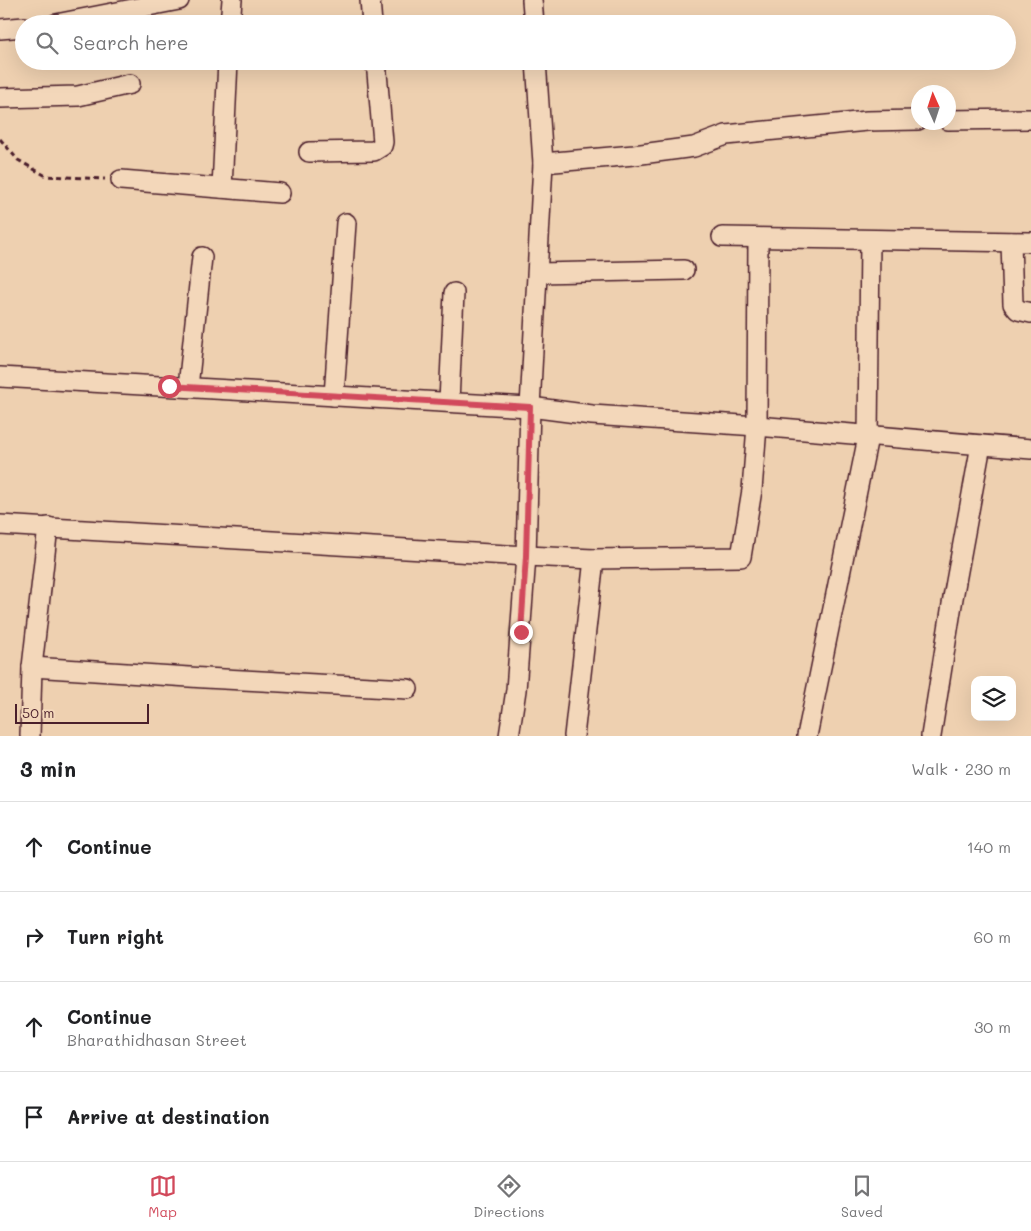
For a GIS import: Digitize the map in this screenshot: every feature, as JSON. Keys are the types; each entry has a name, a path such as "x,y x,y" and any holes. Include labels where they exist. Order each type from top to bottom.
{"street":[{"path":"102,15 179,0"},
{"path":"231,15 232,0"},
{"path":"370,0 371,15"},
{"path":"532,0 533,15"},
{"path":"0,29 15,28"},
{"path":"222,188 228,70"},
{"path":"309,152 374,151 382,146 377,70"},
{"path":"509,736 516,690 526,556 530,407 543,163 537,70"},
{"path":"0,98 78,96 130,84"},
{"path":"956,120 1031,119"},
{"path":"543,163 634,155 694,147 726,136 867,121 911,120"},
{"path":"121,180 280,193"},
{"path":"334,396 346,223"},
{"path":"722,237 1031,242"},
{"path":"0,525 594,559 742,557 752,490 757,426 758,238"},
{"path":"807,736 868,437 870,240"},
{"path":"1011,242 1013,304 1018,310 1031,313"},
{"path":"188,387 202,257"},
{"path":"538,273 684,270"},
{"path":"449,402 454,293"},
{"path":"0,377 530,407 592,415 757,426 868,437 1031,449"},
{"path":"931,736 952,598 981,445"},
{"path":"30,736 32,667 48,527"},
{"path":"574,736 594,559"},
{"path":"32,667 408,689"}],"path":[{"path":"0,139 18,160 46,176 121,180"}],"route":[{"path":"169,386 530,407 526,556 521,632"}]}
